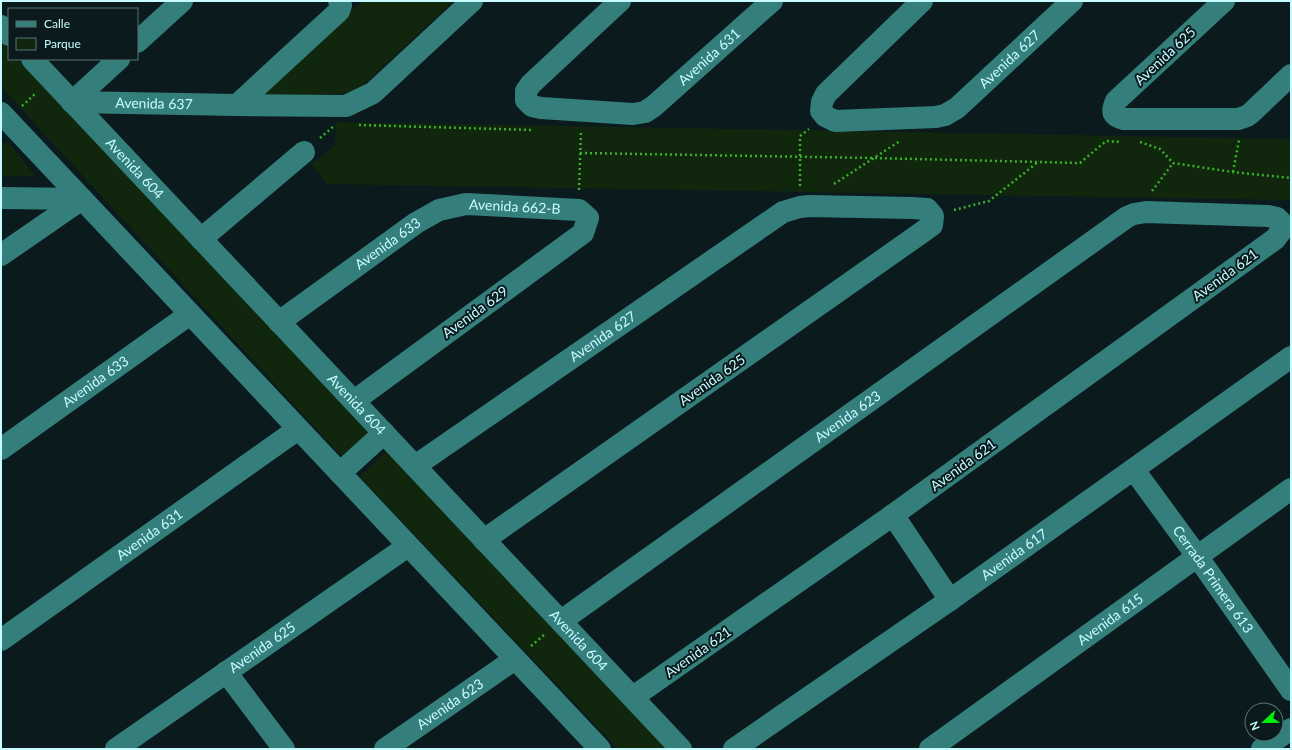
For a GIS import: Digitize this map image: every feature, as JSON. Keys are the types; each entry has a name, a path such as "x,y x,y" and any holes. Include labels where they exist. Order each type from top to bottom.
{"street":[{"path":"138,41 182,1"},
{"path":"237,105 339,11 341,5 340,1"},
{"name":"Avenida 637","path":"72,102 346,106 373,93 472,1"},
{"name":"Avenida 631","path":"620,1 531,84 526,92 526,100 532,106 541,108 633,114 645,112 654,106 772,1"},
{"name":"Avenida 627","path":"823,114 835,121 936,117 946,115 957,108 1072,1"},
{"name":"Avenida 625","path":"1224,1 1116,101 1112,108 1113,113 1117,117 1124,119 1243,118"},
{"path":"823,114 822,102 826,94 914,4"},
{"path":"1,26 8,34"},
{"name":"Avenida 604","path":"33,60 681,749"},
{"path":"72,102 118,60"},
{"path":"1243,118 1251,113 1291,75"},
{"path":"6,122 82,200 600,749"},
{"path":"201,239 304,152"},
{"path":"1,198 82,200"},
{"path":"1,256 82,200"},
{"name":"Avenida 662-B","path":"439,210 466,204 583,214"},
{"path":"795,208 912,208 927,209 933,216"},
{"name":"Avenida 627","path":"415,466 770,220 783,212 795,208"},
{"name":"Avenida 633","path":"279,322 416,223 439,210"},
{"name":"Avenida 621","path":"633,697 893,515 1275,239 1282,230 1282,223 1277,218 1268,216 1146,212 1134,214"},
{"name":"Avenida 629","path":"354,401 583,233 583,214"},
{"name":"Avenida 623","path":"562,621 1122,221 1134,214"},
{"name":"Avenida 625","path":"484,540 921,233 932,225 933,216"},
{"name":"Avenida 633","path":"1,449 190,314"},
{"name":"Avenida 617","path":"734,749 950,600 1291,357"},
{"name":"Avenida 631","path":"1,640 298,428"},
{"path":"340,473 384,433"},
{"name":"Cerrada Primera 613","path":"1134,470 1197,556 1291,690"},
{"name":"Avenida 615","path":"930,749 1291,489"},
{"path":"893,515 950,600"},
{"name":"Avenida 625","path":"116,749 408,546"},
{"name":"Avenida 623","path":"385,749 515,659"},
{"path":"226,672 284,749"},
{"path":"1262,749 1291,729"}],"path":[{"path":"6,122 51,80"},
{"path":"795,208 800,157 800,136 823,114"},
{"path":"1233,172 1243,118"},
{"path":"352,125 534,130"},
{"path":"581,131 580,153 583,214"},
{"path":"831,186 905,138"},
{"path":"580,153 1080,163 1106,141 1128,142"},
{"path":"1135,142 1142,142 1160,149 1173,163 1233,172 1291,178"},
{"path":"933,216 989,201 1039,162"},
{"path":"1134,214 1173,163"},
{"path":"515,659 562,621"}],"green space":[{"path":"362,1 453,1 355,93 259,97"},
{"path":"1,41 8,48 8,60 19,60 371,432 343,458 1,87"},
{"path":"336,122 1291,139 1291,200 327,184 312,164 335,146"},
{"path":"1,143 9,143 35,176 1,176"},
{"path":"388,450 670,749 618,749 360,477"}]}
